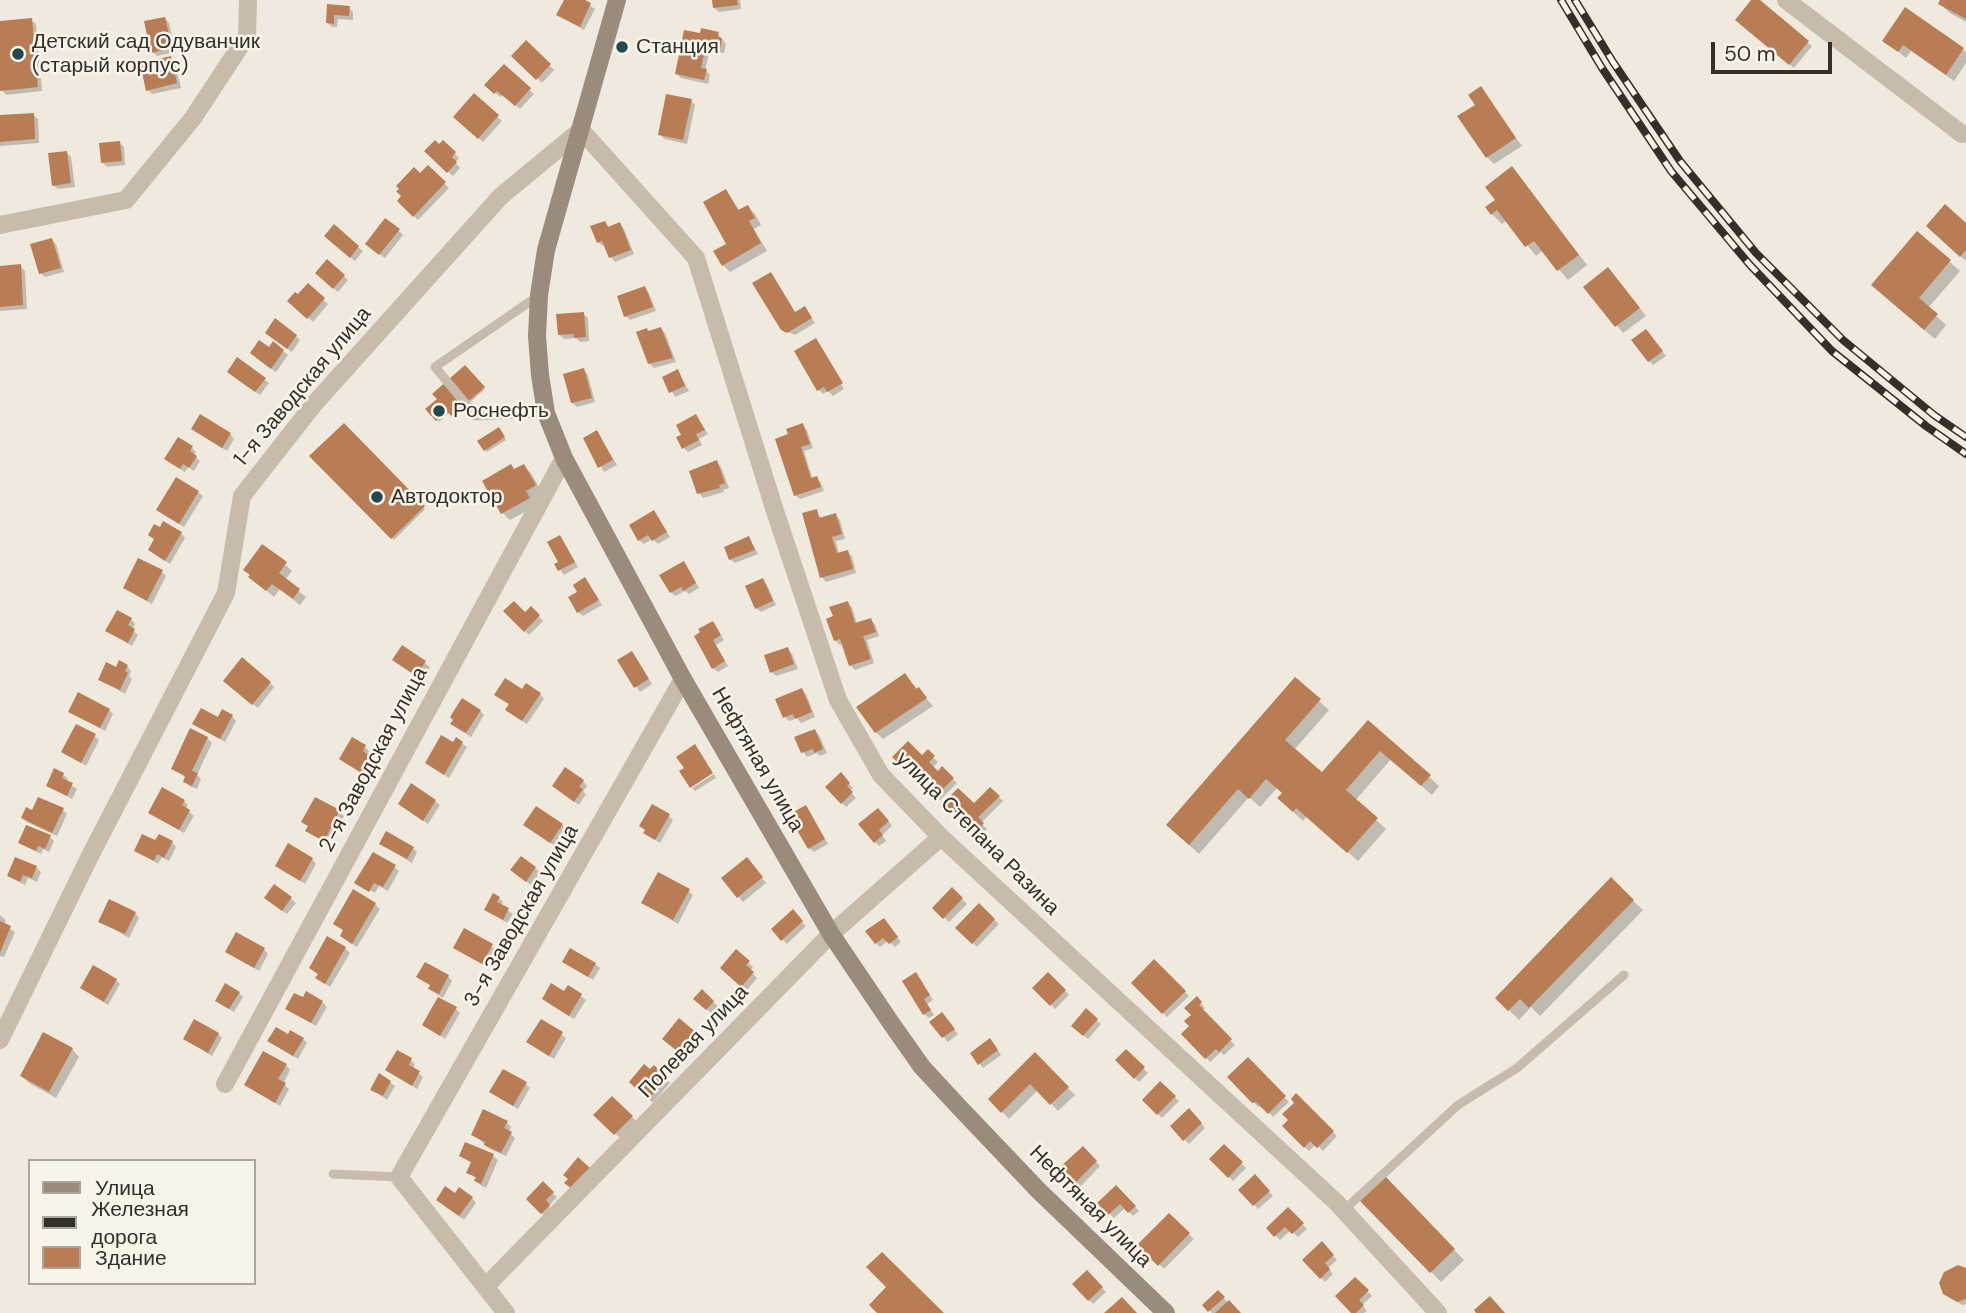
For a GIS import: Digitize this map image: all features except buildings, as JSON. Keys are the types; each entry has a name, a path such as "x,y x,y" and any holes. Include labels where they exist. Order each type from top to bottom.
{"main road":[{"path":"581,130 617,0"},
{"name":"Нефтяная улица","path":"581,130 546,250 539,295 537,336 540,375 546,413 564,458 683,678 831,934 922,1067 1039,1191 1166,1313"}],"street":[{"path":"1,226 126,200 192,118 247,36 248,0"},
{"path":"1786,0 1962,134"},
{"name":"улица Степана Разина","path":"581,130 696,258 775,511 838,700 881,775 941,837 1344,1210 1438,1313"},
{"name":"1-я Заводская улица","path":"0,1040 90,854 226,593 242,496 315,403 501,196 581,130"},
{"name":"2-я Заводская улица","path":"225,1084 564,458"},
{"name":"3-я Заводская улица","path":"399,1177 683,678"},
{"name":"Полевая улица","path":"486,1286 831,934 941,837"},
{"path":"399,1177 506,1313"}],"lane":[{"path":"539,295 435,366 476,416 546,413"},
{"path":"1344,1210 1458,1105 1517,1068 1624,975"},
{"path":"333,1174 399,1177"}],"railway":[{"path":"1561,0 1602,68 1671,171 1750,265 1832,351 1926,426 1966,454"},
{"path":"1575,0 1680,161 1756,253 1843,340 1934,415 1966,437"}],"place":[{"name":"Станция","path":"622,47"},
{"name":"Детский сад Одуванчик (старый корпус)","path":"18,54"},
{"name":"Роснефть","path":"439,411"},
{"name":"Автодоктор","path":"377,497"}]}
